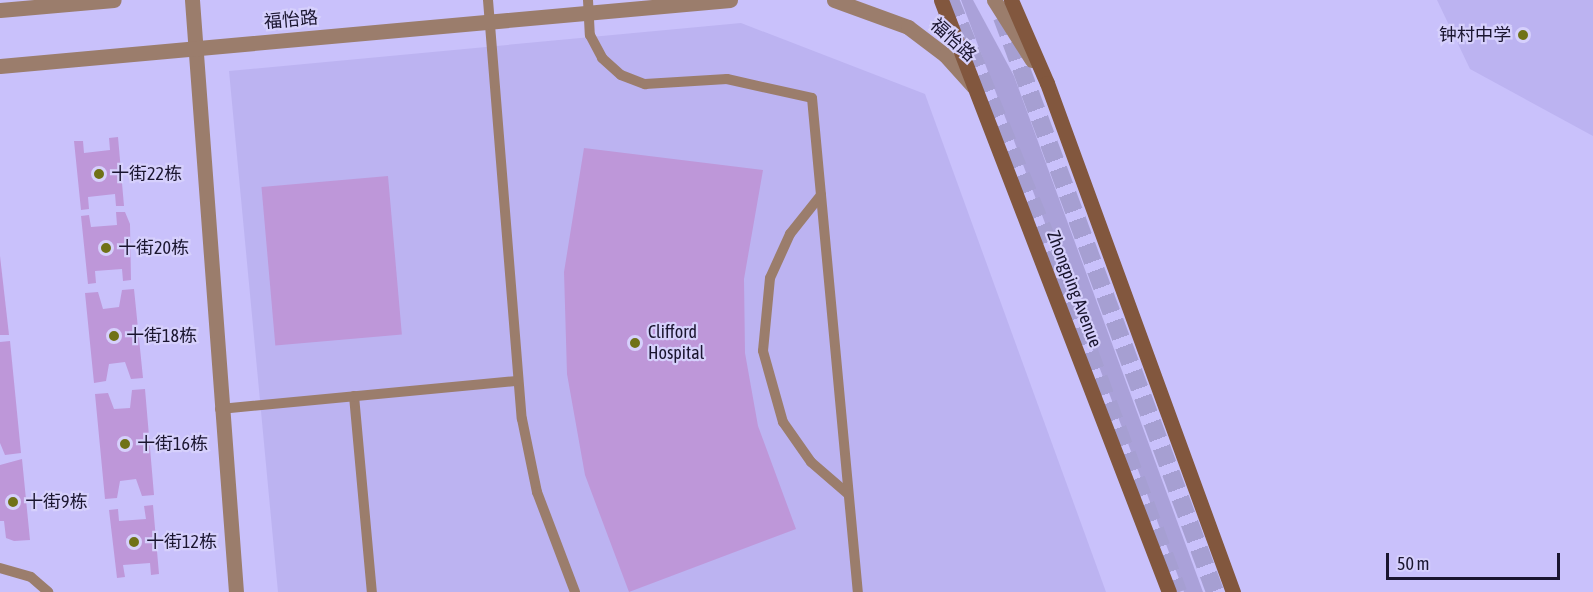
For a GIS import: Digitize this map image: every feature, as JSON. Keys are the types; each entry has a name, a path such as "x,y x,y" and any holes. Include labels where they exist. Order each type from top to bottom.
{"main road":[{"name":"Zhongping Avenue","path":"941,0 1169,592"},
{"path":"1011,0 1047,83 1233,592"}],"street":[{"path":"0,10 114,0"},
{"path":"192,0 192,49 236,592"},
{"name":"福怡路","path":"0,66 490,22 588,6 730,0"},
{"name":"福怡路","path":"834,0 908,27 945,55 976,89"},
{"path":"994,0 1047,83"}],"lane":[{"path":"488,0 518,381 537,492 575,592"},
{"path":"588,6 590,35 602,58 621,75 645,84 727,79 812,98 858,592"},
{"path":"821,195 790,234 770,278 763,351 783,422 811,462 848,494"},
{"path":"220,409 518,381"},
{"path":"354,396 372,592"},
{"path":"0,568 30,577 48,592"}],"shaded area":[{"path":"961,0 973,0 1014,76 1203,592 1184,592"},
{"name":"钟村中学","path":"1437,0 1593,0 1593,136 1470,69"},
{"name":"Clifford Hospital","path":"741,23 925,94 1106,592 278,592 229,71"}],"building":[{"name":"十街22栋","path":"118,137 124,206 116,206 115,194 88,197 89,209 81,210 74,141 83,141 84,153 110,150 109,138"},
{"path":"584,148 763,170 744,279 745,353 758,426 796,529 629,592 585,475 567,374 564,272"},
{"path":"388,176 402,334 275,345 261,187"},
{"name":"十街20栋","path":"116,212 125,212 130,224 131,280 123,281 122,269 95,271 96,283 88,284 81,216 89,215 91,227 117,225"},
{"path":"0,256 9,335 0,335"},
{"name":"十街18栋","path":"134,289 143,378 131,379 125,362 109,364 106,381 94,383 85,293 98,292 103,309 119,307 122,290"},
{"path":"10,341 21,453 5,455 0,443 0,342"},
{"name":"十街16栋","path":"145,389 154,495 142,496 136,479 120,481 117,498 105,499 95,394 108,393 114,409 130,408 132,390"},
{"name":"十街9栋","path":"22,459 30,540 14,541 6,538 4,521 0,521 0,465"},
{"name":"十街12栋","path":"153,505 159,574 151,575 150,563 123,565 125,577 117,578 109,510 118,509 119,521 146,519 144,506"}],"tunnel":[{"path":"950,0 1052,251 1178,592"},
{"path":"1002,17 1215,592"}],"place":[{"name":"钟村中学","path":"1523,35"},
{"name":"十街22栋","path":"99,174"},
{"name":"十街20栋","path":"106,248"},
{"name":"十街18栋","path":"114,336"},
{"name":"Clifford Hospital","path":"635,343"},
{"name":"十街16栋","path":"125,444"},
{"name":"十街9栋","path":"13,502"},
{"name":"十街12栋","path":"134,542"}]}
